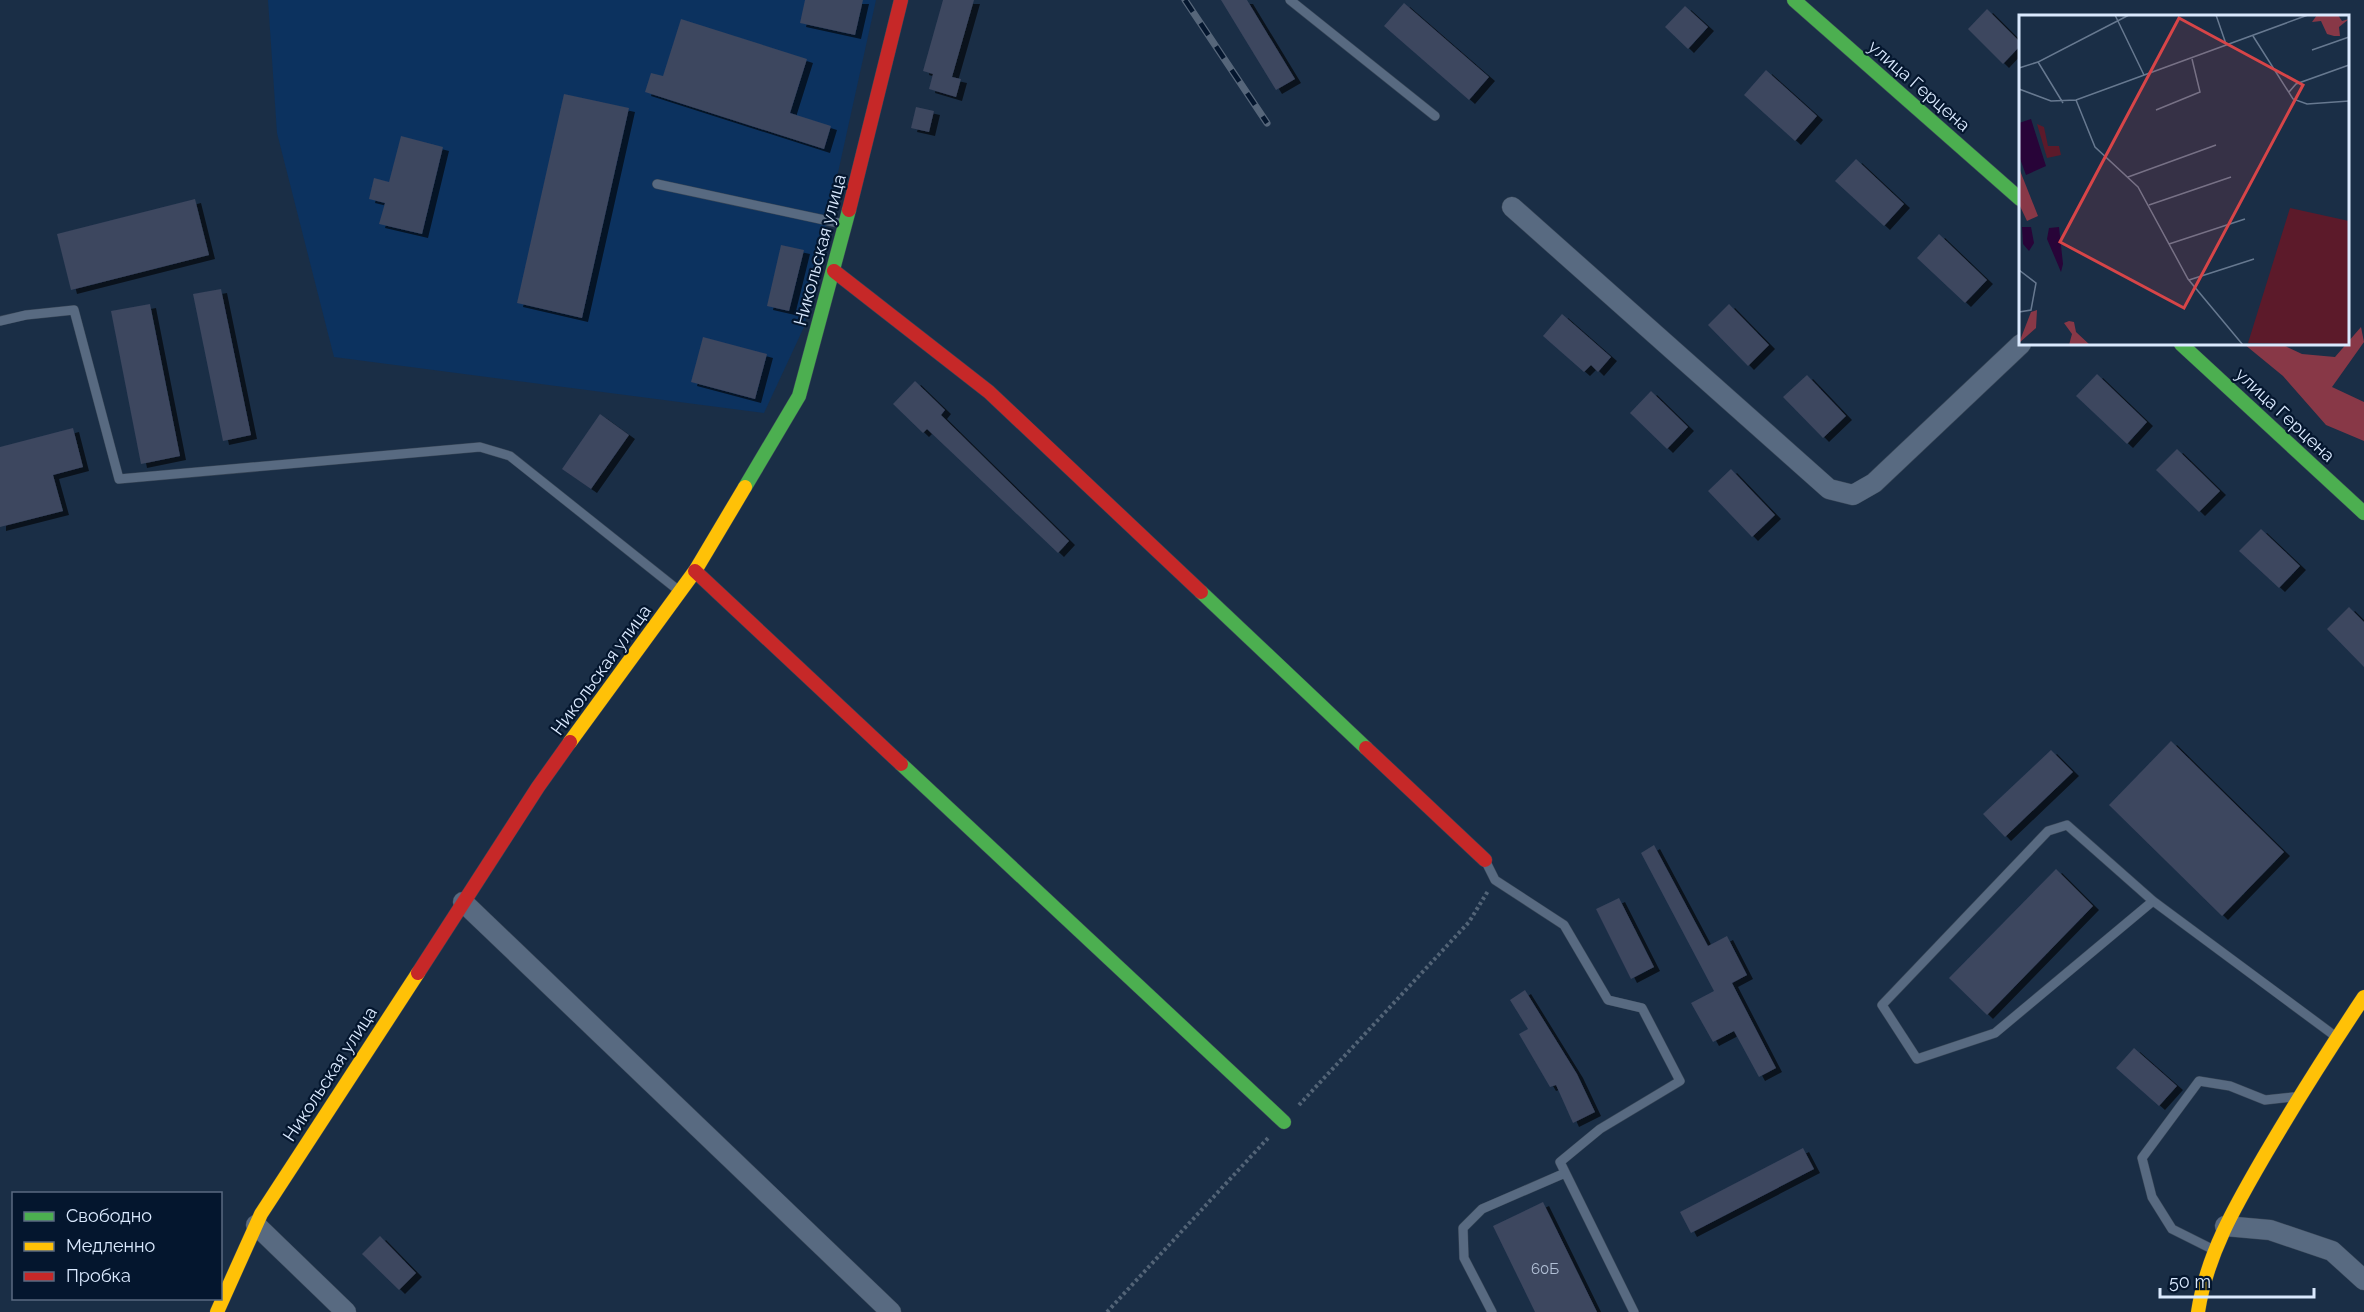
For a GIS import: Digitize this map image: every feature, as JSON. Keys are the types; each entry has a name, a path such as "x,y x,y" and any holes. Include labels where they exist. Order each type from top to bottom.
{"street":[{"name":"Никольская улица","path":"217,1312 256,1225 538,787 695,571 799,396 834,271 901,0"},
{"name":"улица Герцена","path":"1794,0 2019,198"},
{"path":"1512,207 1829,489 1853,495 1874,483 2020,345"},
{"path":"834,271 989,392 1485,860"},
{"name":"улица Герцена","path":"2182,345 2361,504"},
{"path":"695,571 1284,1122"},
{"path":"463,903 891,1312"},
{"path":"2198,1312 2200,1292 2225,1226 2298,1097 2364,997"},
{"path":"256,1225 346,1312"},
{"path":"2225,1226 2270,1230 2332,1251 2364,1280"}],"lane":[{"path":"1290,0 1435,116"},
{"path":"657,184 846,224"},
{"path":"0,321 26,315 74,310 119,479 480,447 510,456 680,591"},
{"path":"2153,902 1995,1032 1917,1059 1882,1005 2048,831 2067,825 2153,902 2337,1038"},
{"path":"1485,860 1495,880 1564,925 1608,1000 1642,1008 1680,1081 1600,1129 1560,1162 1634,1312"},
{"path":"2214,1250 2172,1229 2152,1197 2142,1158 2199,1081 2230,1086 2265,1101 2298,1097"},
{"path":"1492,1312 1464,1258 1463,1228 1482,1209 1565,1173"}],"path":[{"path":"1107,1312 1469,922 1495,880"}],"shaded area":[{"path":"268,0 876,0 804,327 764,413 334,357 277,133"},
{"path":"2361,327 2364,342 2332,387 2364,402 2364,441 2326,425 2283,376 2245,345 2283,345 2302,354 2335,357 2345,345 2349,345 2349,341"}],"building":[{"path":"805,0 863,0 855,35 800,23"},
{"path":"943,0 974,0 952,77 961,79 956,97 929,89 933,74 923,71"},
{"path":"1221,0 1247,0 1295,79 1276,90"},
{"path":"1404,3 1489,77 1469,100 1384,26"},
{"path":"1685,6 1708,27 1688,49 1665,27"},
{"path":"1987,9 2019,41 2019,47 2003,64 1968,29"},
{"path":"681,19 807,59 790,113 831,126 824,149 645,92 651,73 663,76"},
{"path":"1766,70 1817,116 1795,141 1744,95"},
{"path":"564,94 629,108 582,318 517,303"},
{"path":"916,107 934,111 929,132 911,128"},
{"path":"401,136 443,147 422,234 379,224 385,203 369,199 374,178 389,182"},
{"path":"1856,159 1904,204 1884,226 1835,181"},
{"path":"195,199 209,255 71,290 57,234"},
{"path":"1939,234 1987,280 1965,303 1917,258"},
{"path":"781,245 804,250 789,311 767,306"},
{"path":"221,289 251,435 223,441 193,294"},
{"path":"150,304 180,456 141,464 111,311"},
{"path":"1729,304 1769,345 1748,366 1708,325"},
{"path":"1562,314 1611,357 1598,372 1591,365 1584,372 1543,336"},
{"path":"703,337 767,354 755,399 691,382"},
{"path":"2097,374 2147,422 2127,444 2076,396"},
{"path":"1807,375 1846,416 1823,438 1783,397"},
{"path":"915,381 945,410 941,415 1069,541 1058,553 927,429 923,433 893,404"},
{"path":"1651,391 1688,427 1667,449 1630,413"},
{"path":"600,414 629,435 591,489 562,469"},
{"path":"73,428 83,467 53,475 63,511 0,527 0,447"},
{"path":"2177,449 2220,491 2199,512 2156,470"},
{"path":"1731,469 1775,515 1752,537 1708,491"},
{"path":"2261,529 2300,566 2279,588 2239,551"},
{"path":"2349,607 2364,622 2364,667 2327,629"},
{"path":"2171,741 2284,852 2222,916 2109,805"},
{"path":"2051,750 2073,772 2005,837 1983,814"},
{"path":"1654,845 1708,946 1727,936 1747,975 1732,983 1776,1068 1759,1077 1734,1031 1713,1042 1691,1003 1714,991 1641,853"},
{"path":"2056,869 2093,906 1987,1015 1949,978"},
{"path":"1619,898 1654,967 1631,979 1596,909"},
{"path":"1525,990 1577,1074 1595,1112 1573,1123 1556,1085 1550,1087 1519,1034 1528,1029 1510,1000"},
{"path":"2134,1048 2177,1086 2159,1106 2116,1068"},
{"path":"1803,1148 1814,1169 1691,1233 1680,1212"},
{"path":"1543,1202 1597,1312 1535,1312 1493,1226"},
{"path":"380,1236 416,1273 399,1290 362,1254"}],"railway":[{"path":"1185,0 1267,123"}],"traffic: fast":[{"path":"1794,0 2019,198"},
{"path":"745,487 799,396 849,210"},
{"path":"2182,345 2364,513"},
{"path":"1201,592 1366,748"},
{"path":"901,764 1284,1122"}],"traffic: slow":[{"path":"570,742 695,571 745,487"},
{"path":"217,1312 261,1214 418,973"},
{"path":"2198,1312 2208,1269 2234,1210 2290,1113 2364,997"}],"traffic: jam":[{"path":"849,210 901,0"},
{"path":"834,271 989,392 1201,592"},
{"path":"695,571 901,764"},
{"path":"418,973 538,787 570,742"},
{"path":"1366,748 1485,860"}]}
